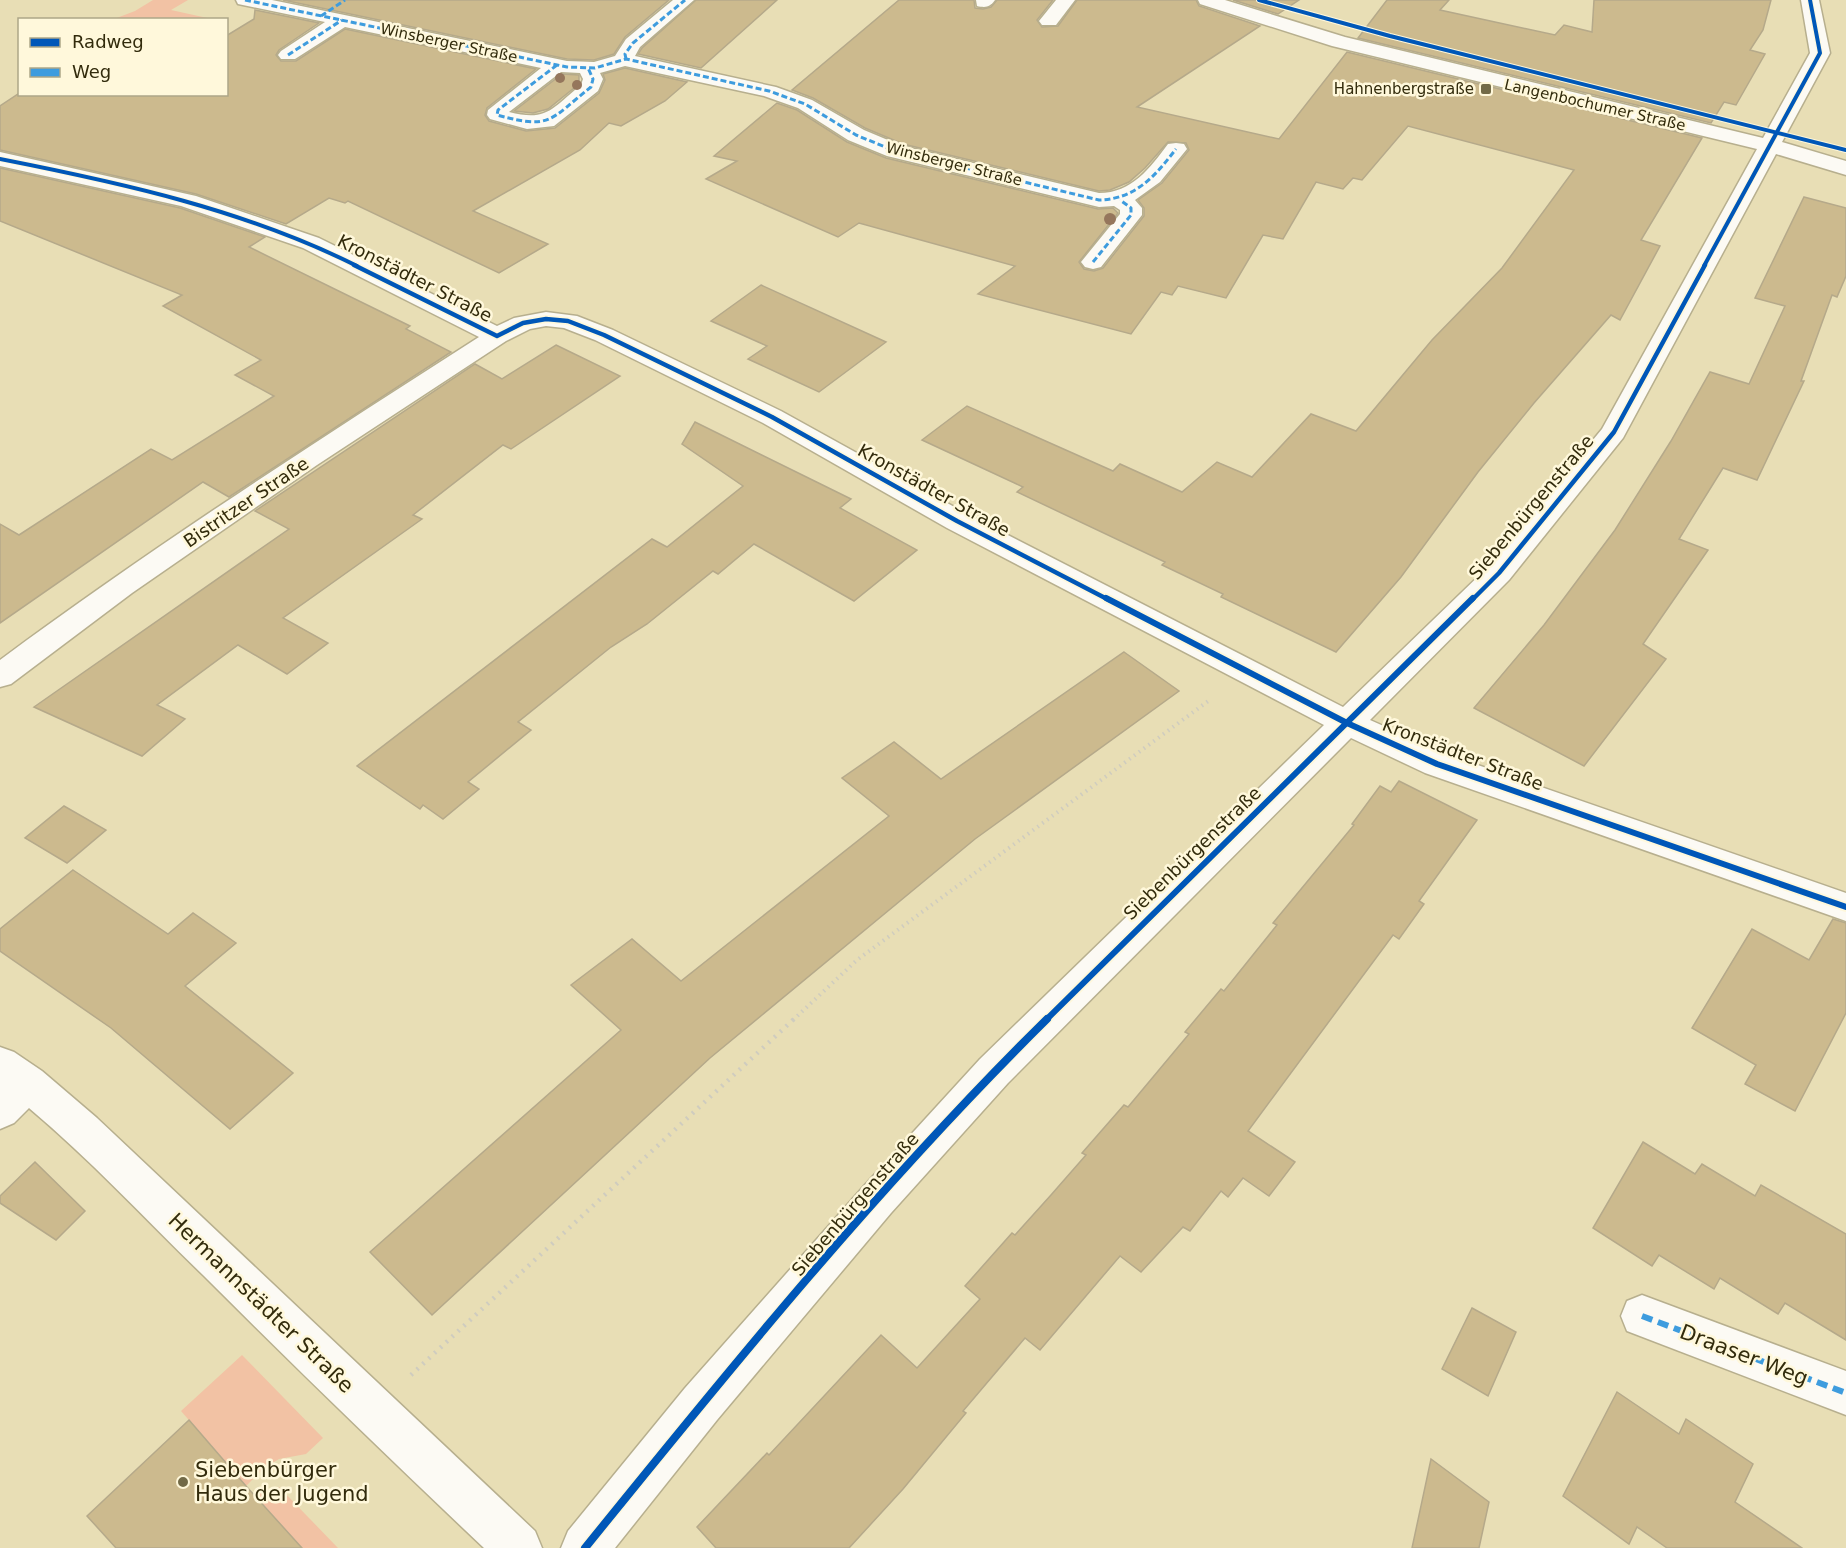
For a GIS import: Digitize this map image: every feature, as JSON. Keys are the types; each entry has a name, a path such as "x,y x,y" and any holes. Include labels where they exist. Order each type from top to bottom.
{"street":[{"name":"Winsberger Straße","path":"245,0 321,16 343,10 557,65 588,68 626,59 781,95 815,109 856,135 895,151 1091,199 1120,200"},
{"path":"626,59 625,54 633,43 685,0"},
{"path":"1049,21 1066,0"},
{"name":"Langenbochumer Straße","path":"1207,0 1280,26 1339,42 1771,146 1846,168"},
{"path":"1771,146 1820,53 1810,0"},
{"path":"288,55 343,10"},
{"name":"Winsberger Straße","path":"557,65 498,110 497,114 527,123 550,121 591,87 593,79 588,68"},
{"name":"Siebenbürgenstraße","path":"585,1548 701,1404 877,1200 994,1071 1499,573 1614,432 1771,146"},
{"path":"1120,200 1131,196 1147,183 1176,150"},
{"name":"Kronstädter Straße","path":"0,159 188,201 311,243 497,336 523,323 546,319 568,321 604,335 772,417 957,521 1347,723 1437,764 1846,907"},
{"path":"1093,262 1131,215 1131,208 1120,200"},
{"name":"Bistritzer Straße","path":"0,676 76,618 339,438 497,336"},
{"name":"Hermannstädter Straße","path":"9,1086 92,1140 372,1412 518,1548"},
{"name":"Draaser Weg","path":"1642,1316 1846,1394"}],"path":[{"path":"372,1412 858,960 1248,672"}],"shaded area":[{"path":"153,0 188,0 171,10 207,18 117,18 135,11"},
{"path":"242,1355 323,1438 306,1454 279,1459 264,1468 246,1486 181,1411"},
{"path":"279,1487 338,1548 302,1548 254,1494"}],"building":[{"path":"283,0 669,0 625,37 614,54 594,60 567,59"},
{"path":"696,0 777,0 701,68 638,54"},
{"path":"899,0 974,0 975,8 983,9 991,7 997,0 1053,0 1037,20 1042,27 1058,26 1077,0 1196,0 1199,6 1260,26 1137,107 1279,139 1347,52 1702,138 1641,240 1660,246 1620,320 1611,315 1534,403 1478,472 1401,577 1336,652 1221,597 1223,594 1162,565 1165,562 1017,492 1023,487 922,440 967,406 1113,471 1120,464 1182,492 1217,462 1252,477 1311,414 1356,431 1432,340 1502,268 1574,170 1408,126 1362,180 1353,178 1343,189 1316,182 1283,239 1263,235 1226,298 1178,286 1172,295 1161,292 1131,334 978,294 1015,266 859,223 838,237 706,179 737,161 714,156 777,103 797,110 847,142 886,158 1098,209 1113,208 1118,213 1079,262 1084,269 1094,271 1103,268 1144,216 1144,208 1138,200 1162,183 1189,150 1186,143 1168,142 1129,182 1110,190 1099,191 903,144 865,128 813,98 792,90"},
{"path":"1233,0 1299,0 1278,14"},
{"path":"1387,0 1449,0 1440,10 1555,35 1564,25 1592,32 1594,0 1771,0 1763,30 1750,50 1765,54 1736,105 1724,102 1711,123 1358,38"},
{"path":"255,10 319,23 279,50 276,55 281,61 296,61 345,29 536,69 487,108 485,115 489,121 526,131 555,128 599,93 605,80 603,74 625,68 687,82 665,101 621,126 609,123 580,150 473,211 548,244 499,273 348,201 345,203 329,198 286,224 196,194 0,150 0,106 18,94 18,96 228,96 228,35 254,19"},
{"path":"562,74 579,75 579,84 548,109 533,113 514,111"},
{"path":"0,168 180,208 265,237 249,247 410,326 406,329 451,352 229,497 203,482 0,623 0,524 19,535 151,449 172,460 274,396 235,375 261,360 163,306 182,295 0,221"},
{"path":"1804,197 1846,208 1846,276 1837,297 1832,295 1801,381 1804,381 1757,480 1723,468 1679,539 1708,550 1643,644 1666,659 1584,766 1474,708 1544,625 1615,530 1671,441 1710,372 1749,384 1785,306 1755,298"},
{"path":"761,285 886,342 819,392 748,359 767,346 711,321"},
{"path":"556,345 620,376 511,449 503,445 413,515 422,519 283,618 328,643 287,674 238,645 157,705 185,719 142,756 34,707 289,529 255,511 475,364 502,379"},
{"path":"695,422 851,499 840,508 917,550 854,601 754,544 718,574 713,571 647,624 611,647 518,722 531,730 468,782 479,789 443,819 423,805 420,809 357,766 652,539 667,547 743,486 682,444"},
{"path":"1124,652 1179,691 975,839 710,1058 432,1315 370,1252 621,1030 571,985 632,939 681,981 889,816 842,778 894,742 941,779"},
{"path":"1399,781 1477,820 1419,901 1424,904 1399,939 1393,935 1248,1131 1295,1162 1269,1196 1243,1178 1228,1197 1221,1191 1190,1231 1183,1227 1141,1272 1120,1256 1040,1350 1025,1338 963,1411 966,1413 903,1489 849,1548 716,1548 697,1527 767,1453 769,1455 881,1335 917,1368 980,1299 965,1286 1012,1233 1015,1235 1051,1195 1086,1155 1082,1153 1124,1105 1128,1107 1189,1034 1185,1032 1221,989 1224,991 1277,925 1273,923 1354,825 1352,824 1380,786 1391,792"},
{"path":"64,806 106,830 67,863 25,838"},
{"path":"73,870 168,934 193,913 236,943 185,986 293,1073 230,1129 111,1028 0,951 0,929"},
{"path":"1833,919 1846,923 1846,1013 1795,1111 1745,1084 1756,1065 1692,1028 1752,929 1809,960"},
{"path":"1643,1142 1695,1174 1702,1164 1755,1196 1761,1185 1846,1234 1846,1340 1785,1303 1778,1314 1720,1278 1714,1289 1659,1255 1652,1266 1593,1228"},
{"path":"35,1162 85,1211 56,1240 0,1203 0,1196"},
{"path":"1472,1308 1516,1332 1488,1396 1442,1369"},
{"path":"1617,1392 1679,1434 1686,1419 1753,1464 1735,1502 1802,1548 1667,1548 1637,1527 1629,1544 1563,1496"},
{"name":"Siebenbürger Haus der Jugend","path":"189,1420 302,1548 116,1548 87,1516"},
{"path":"1431,1459 1489,1502 1479,1548 1412,1548"}],"marked path":[{"path":"245,0 567,67 595,68 626,59 769,91 805,104 856,135 895,151 1099,200 1124,197 1144,186 1176,149"},
{"path":"321,16 345,0"},
{"path":"626,59 625,54 633,43 685,0"},
{"path":"288,55 342,20"},
{"path":"557,65 498,110 497,115 527,123 547,122 591,87 593,79 588,68"},
{"path":"1093,262 1131,215 1131,208 1120,200"},
{"path":"1642,1316 1846,1393"}],"cycle path":[{"path":"1259,0 1390,36 1846,150"},
{"path":"585,1548 701,1404 877,1200 994,1071 1499,573 1614,432 1820,53 1810,0"},
{"path":"0,159 188,201 311,243 497,336 523,323 546,319 568,321 604,335 772,417 957,521 1347,723 1437,764 1846,907"}],"place":[{"name":"Hahnenbergstraße","path":"1486,89"},
{"name":"Siebenbürger Haus der Jugend","path":"183,1482"}]}
